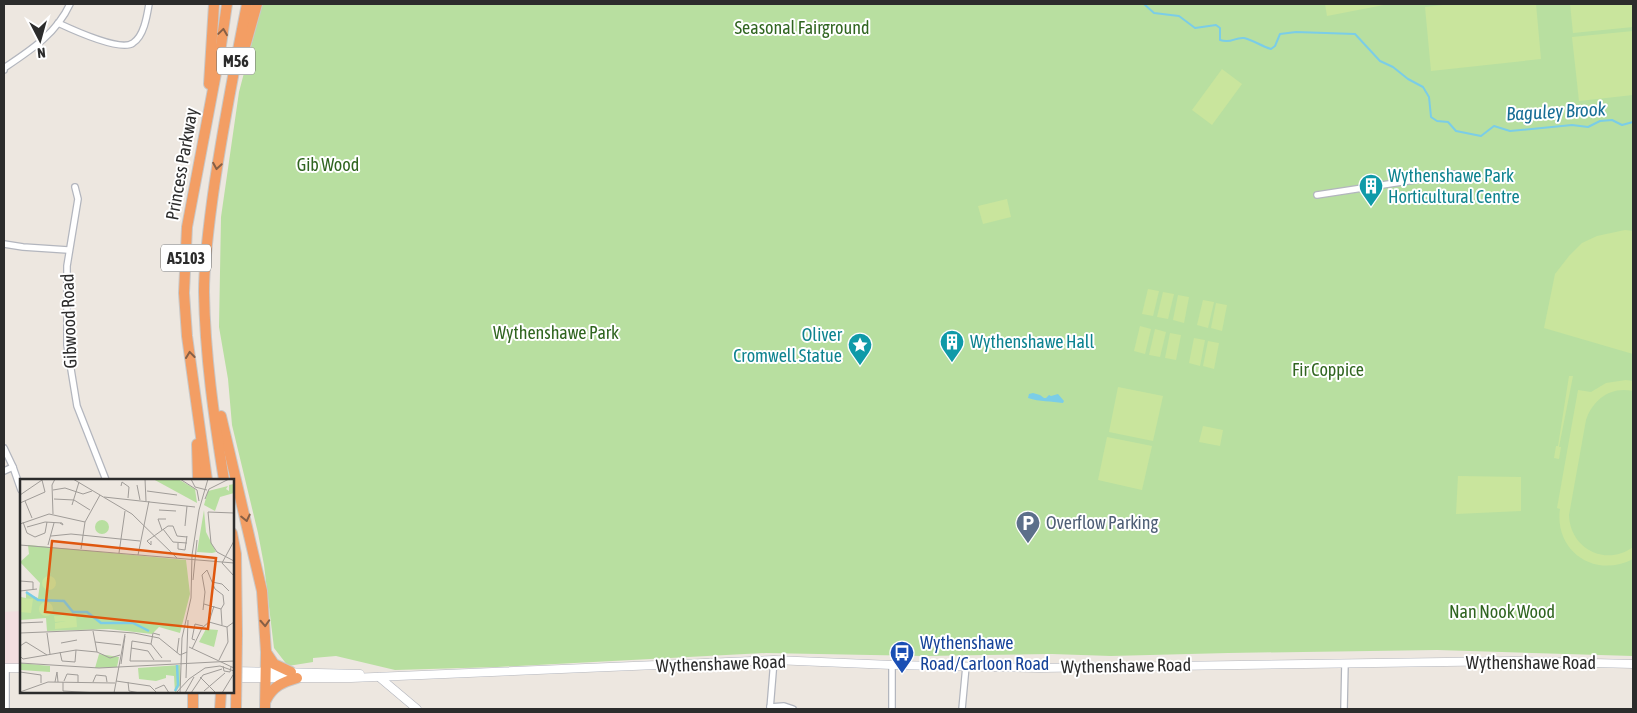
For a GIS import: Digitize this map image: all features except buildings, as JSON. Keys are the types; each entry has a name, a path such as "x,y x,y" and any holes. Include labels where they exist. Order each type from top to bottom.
{"highway":[{"name":"A5103","path":"207,114 214,4"},
{"name":"Princess Parkway","path":"207,479 187,336 184,293 187,227 220,52 227,4"},
{"name":"Princess Parkway","path":"224,479 205,333 206,242 224,118 247,4"},
{"name":"A5103","path":"224,118 257,4"},
{"path":"209,369 260,583 264,608 266,652 265,706"},
{"path":"196,403 198,479"},
{"path":"234,544 236,554 237,634 236,709"},
{"path":"265,706 272,689 294,675 274,664 266,652"},
{"path":"220,709 221,693"}],"main road":[{"name":"Wythenshawe Road","path":"234,678 266,675 379,676 615,668 774,660 1040,668 1515,661 1633,664"},
{"path":"5,668 20,668"},
{"name":"Wythenshawe Road","path":"234,671 266,675"},
{"path":"379,676 417,709"}],"street":[{"path":"4,69 40,44 58,24 70,4"},
{"path":"58,24 77,32 119,45 129,46 140,36 149,4"},
{"path":"1317,195 1454,174"},
{"name":"Gibwood Road","path":"76,187 78,199 68,250 66,331 73,387 83,422 106,479"},
{"path":"4,244 68,250"},
{"path":"4,448 20,487"},
{"path":"4,471 13,467"},
{"path":"774,660 770,708 784,706 793,709"},
{"path":"1344,709 1345,663"},
{"path":"892,665 892,709"},
{"path":"962,709 966,666"},
{"path":"5,668 6,709"}],"shaded area":[{"path":"20,611 20,668 4,668 4,612"}],"green space":[{"name":"Wythenshawe Park","path":"262,4 1633,4 1633,656 1437,650 1111,656 1052,654 924,656 766,653 497,667 395,670 336,656 313,658 313,662 288,666 274,648 264,565 232,425 228,379 219,327 221,217 239,92"},
{"path":"1325,4 1389,4 1327,16"},
{"path":"1452,4 1536,4 1541,59 1431,71 1425,7"},
{"path":"1570,4 1633,4 1633,27 1573,33"},
{"path":"1633,31 1633,95 1579,101 1572,37"},
{"path":"1222,69 1242,84 1212,125 1192,110"},
{"path":"1007,199 1011,217 983,224 978,206"},
{"path":"1625,230 1633,231 1633,354 1544,328 1555,274 1569,256 1582,243 1597,236"},
{"path":"1148,289 1159,291 1153,316 1142,314"},
{"path":"1163,292 1174,294 1168,319 1157,317"},
{"path":"1178,295 1189,297 1184,323 1173,320"},
{"path":"1203,300 1214,302 1208,328 1197,325"},
{"path":"1216,303 1227,305 1222,331 1211,328"},
{"path":"1140,326 1151,329 1145,354 1134,351"},
{"path":"1155,329 1166,332 1160,357 1149,355"},
{"path":"1170,333 1181,335 1176,360 1165,358"},
{"path":"1194,338 1205,340 1200,366 1189,363"},
{"path":"1208,341 1219,343 1214,369 1203,366"},
{"path":"1569,376 1573,376 1559,447 1561,447 1559,459 1554,458 1556,446 1558,446"},
{"path":"1626,380 1633,381 1633,391 1617,390 1610,392 1598,400 1586,420 1569,515 1571,527 1576,537 1591,551 1601,555 1612,555 1623,553 1633,547 1633,559 1605,566 1592,563 1570,549 1560,524 1560,509 1557,508 1578,390 1591,392 1606,383"},
{"path":"1118,387 1163,396 1153,441 1109,432"},
{"path":"1203,426 1223,430 1220,446 1199,442"},
{"path":"1107,437 1152,446 1142,490 1098,480"},
{"path":"1458,476 1521,477 1521,511 1456,514"}],"water":[{"path":"1033,393 1044,398 1049,395 1058,394 1064,401 1063,403 1028,398 1029,394"}],"waterway":[{"name":"Baguley Brook","path":"1144,4 1154,13 1179,16 1195,28 1216,25 1220,28 1220,40 1230,41 1244,38 1271,49 1275,46 1280,34 1296,32 1355,34 1380,61 1393,67 1408,79 1423,87 1429,97 1431,117 1437,121 1448,122 1456,131 1481,136 1494,126 1510,131 1572,125 1588,127 1600,121 1612,120 1622,125 1633,122"}],"place":[{"name":"Wythenshawe Park Horticultural Centre","path":"1371,207"},
{"name":"Wythenshawe Hall","path":"952,363"},
{"name":"Oliver Cromwell Statue","path":"860,366"},
{"name":"Overflow Parking","path":"1028,544"},
{"name":"Wythenshawe Road/Carloon Road","path":"902,674"}],"park label":[{"name":"Seasonal Fairground","path":"802,28"},
{"name":"Gib Wood","path":"328,165"},
{"name":"Fir Coppice","path":"1328,370"},
{"name":"Nan Nook Wood","path":"1502,612"}]}
